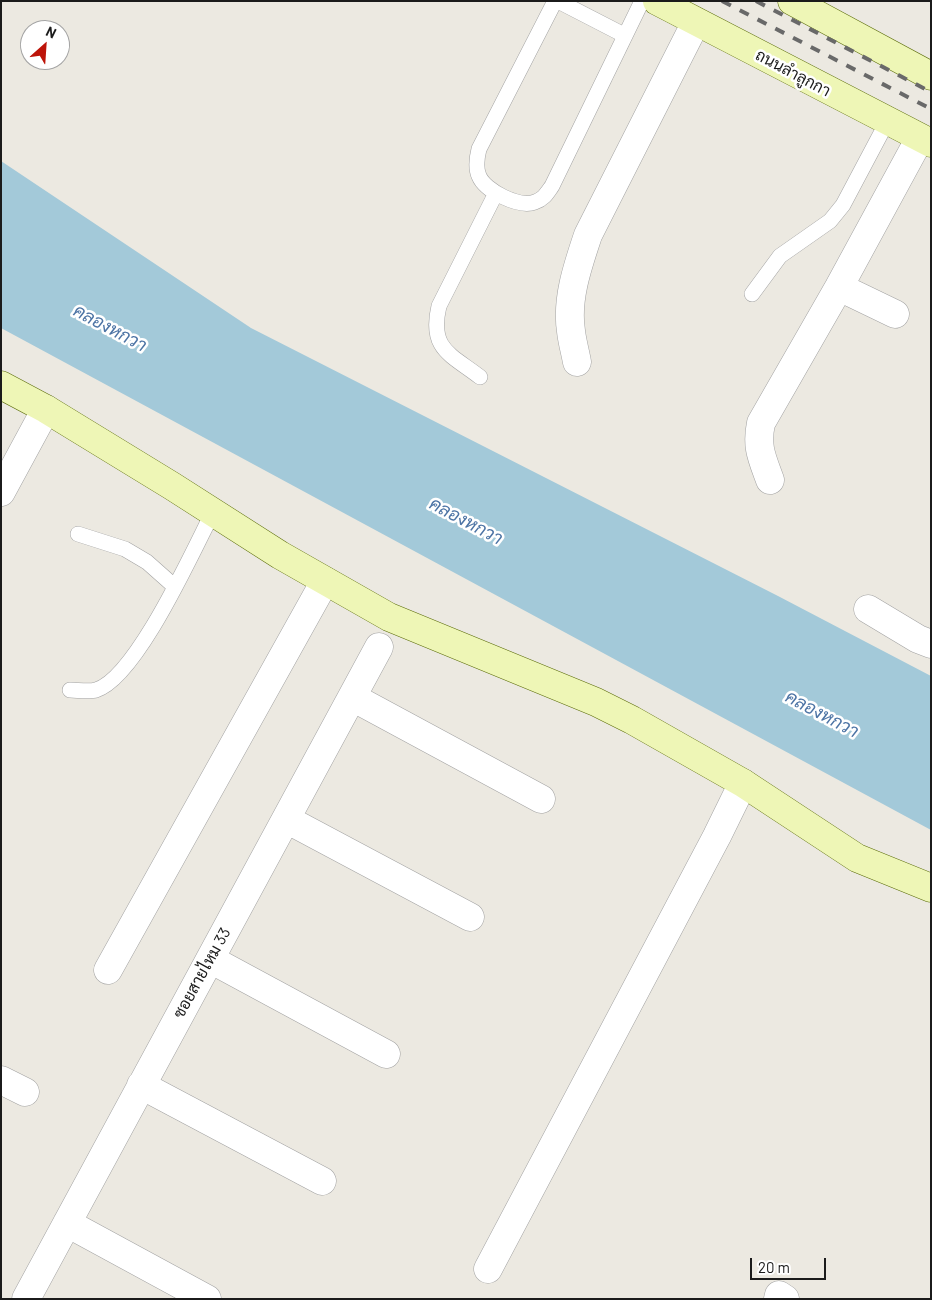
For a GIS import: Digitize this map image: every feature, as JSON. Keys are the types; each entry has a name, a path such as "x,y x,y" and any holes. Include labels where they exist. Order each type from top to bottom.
{"street":[{"name":"ถนนลำลูกกา","path":"656,1 925,141"},
{"path":"792,1 931,76"},
{"path":"577,362 570,330 570,304 577,268 588,235 696,22"},
{"path":"770,480 761,455 758,438 762,423 838,287 925,141"},
{"path":"838,287 895,314"},
{"path":"1,385 46,409 280,555 389,617 596,702 632,720 743,783 858,858 931,888"},
{"path":"1,492 46,409"},
{"path":"108,970 325,581"},
{"path":"868,609 918,639 931,644"},
{"name":"ซอยสายไหม 33","path":"26,1299 379,647"},
{"path":"352,698 541,799"},
{"path":"488,1268 743,783"},
{"path":"286,819 470,917"},
{"path":"210,959 386,1054"},
{"path":"1,1080 25,1092"},
{"path":"141,1085 322,1181"},
{"path":"67,1223 207,1299"},
{"path":"778,1299 780,1296 785,1299"}],"lane":[{"path":"624,35 556,1 480,149 477,160 478,174 484,185 520,204 535,202 546,196 642,1"},
{"path":"752,294 780,256 830,221 843,205 887,122"},
{"path":"480,377 443,348 438,336 436,320 439,306 496,193"},
{"path":"70,690 96,690 114,679 132,659 156,623 213,512"},
{"path":"78,534 125,549 147,562 174,586"}],"water":[{"name":"คลองหกวา","path":"1,161 251,328 778,596 931,676 931,830 1,328"}],"railway":[{"path":"722,1 931,109"},
{"path":"756,1 931,92"}]}
